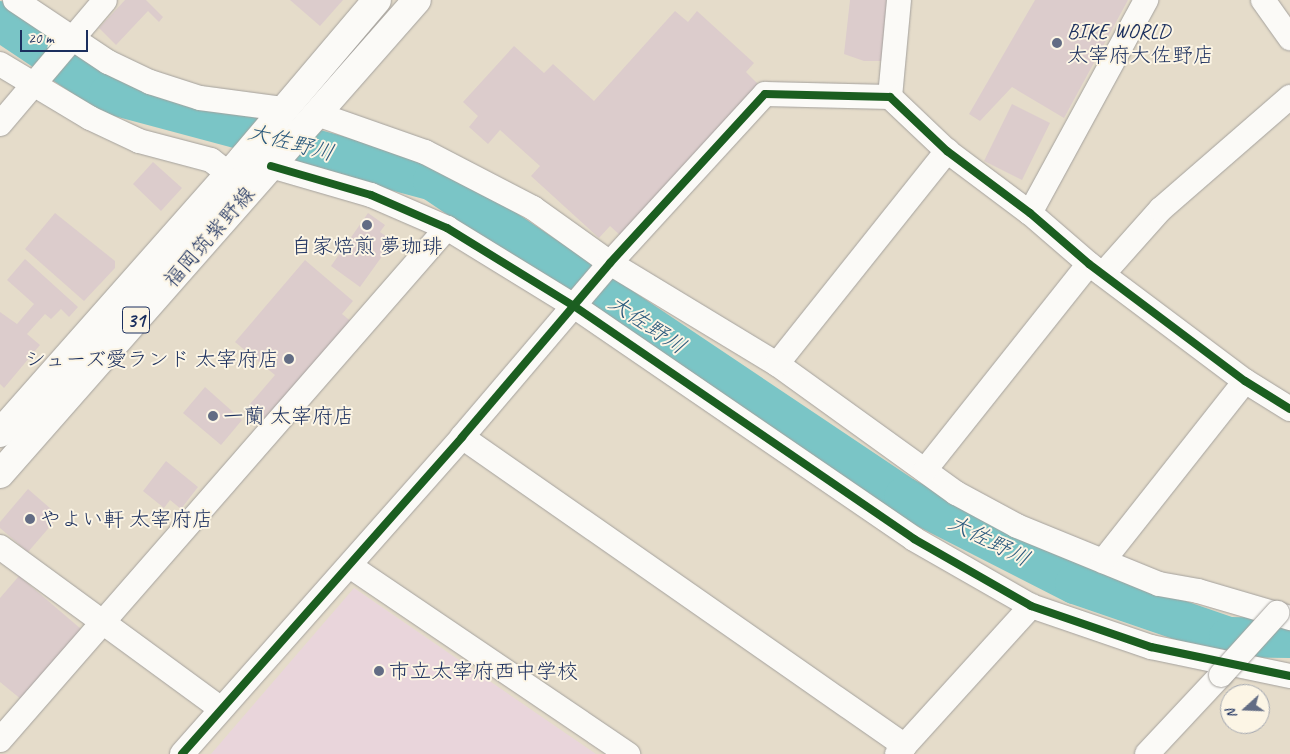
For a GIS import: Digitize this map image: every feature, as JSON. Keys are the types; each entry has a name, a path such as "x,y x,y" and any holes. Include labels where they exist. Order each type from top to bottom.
{"main road":[{"name":"福岡筑紫野線","path":"0,433 236,166 282,109 377,0"},
{"name":"福岡筑紫野線","path":"0,474 417,0"}],"street":[{"path":"15,0 68,43 150,82 200,98 282,109"},
{"path":"0,124 105,0"},
{"path":"890,97 899,0"},
{"path":"1030,213 1146,0"},
{"path":"1263,0 1290,38"},
{"path":"0,64 38,79 90,118 139,141 236,166"},
{"path":"182,754 350,566 610,263 765,94 890,97 947,151 1030,213 1096,269 1245,381 1290,409"},
{"path":"925,470 1096,269 1161,209 1290,97"},
{"path":"317,114 425,152 475,176 533,208 610,263 777,364 956,493 1017,526 1159,584 1285,610"},
{"path":"777,364 947,151"},
{"path":"271,166 371,195 447,228 574,306 914,539 1031,606 1151,647 1290,676"},
{"path":"0,740 447,228"},
{"path":"1103,561 1245,381"},
{"path":"462,437 901,750 1031,606"},
{"path":"0,547 221,709"},
{"path":"350,566 628,754"},
{"path":"1147,754 1220,674 1285,610"}],"shaded area":[{"name":"市立太宰府西中学校","path":"354,588 596,754 211,754"}],"building":[{"path":"125,0 146,0 163,17 159,22 148,11 116,45 99,28"},
{"path":"290,0 343,0 320,26"},
{"path":"850,0 893,0 883,61 864,61 844,54"},
{"name":"BIKE WORLD 太宰府大佐野店","path":"1035,0 1128,0 1064,118 1012,87 980,121 969,114"},
{"path":"675,11 688,22 697,11 754,63 746,72 759,85 622,237 610,226 599,238 531,176 540,166 500,130 488,144 469,127 478,116 463,102 514,46 544,73 553,64 594,101"},
{"path":"1012,104 1050,123 1022,180 984,161"},
{"path":"153,162 182,188 161,211 133,184"},
{"path":"55,213 115,261 115,268 84,301 25,249"},
{"path":"368,213 385,225 380,232 393,241 360,287 331,266"},
{"path":"25,259 78,307 69,317 61,309 51,319 45,314 27,334 40,345 4,388 0,384 0,312 17,324 34,304 7,280"},
{"name":"シューズ愛ランド 太宰府店","path":"305,260 353,301 342,314 353,323 265,429 244,411 275,375 235,342"},
{"name":"一蘭 太宰府店","path":"205,387 242,420 221,445 183,413"},
{"path":"166,461 198,487 181,509 170,500 164,508 143,491"},
{"name":"やよい軒 太宰府店","path":"28,489 59,516 28,552 0,528 0,522"},
{"path":"19,576 81,629 22,700 0,682 0,598"}],"waterway":[{"name":"大佐野川","path":"0,21 109,94 433,181 904,497 1075,584 1229,637 1290,638"}],"cycle path":[{"path":"182,754 462,437 610,263 765,94 890,97 947,151 1030,213 1089,264 1245,381 1290,409"},
{"path":"271,166 371,195 447,228 574,306 914,539 1031,606 1151,647 1290,676"}],"place":[{"name":"BIKE WORLD 太宰府大佐野店","path":"1057,43"},
{"name":"自家焙煎 夢珈琲","path":"367,225"},
{"name":"シューズ愛ランド 太宰府店","path":"289,359"},
{"name":"一蘭 太宰府店","path":"213,416"},
{"name":"やよい軒 太宰府店","path":"30,519"},
{"name":"市立太宰府西中学校","path":"379,671"}]}
